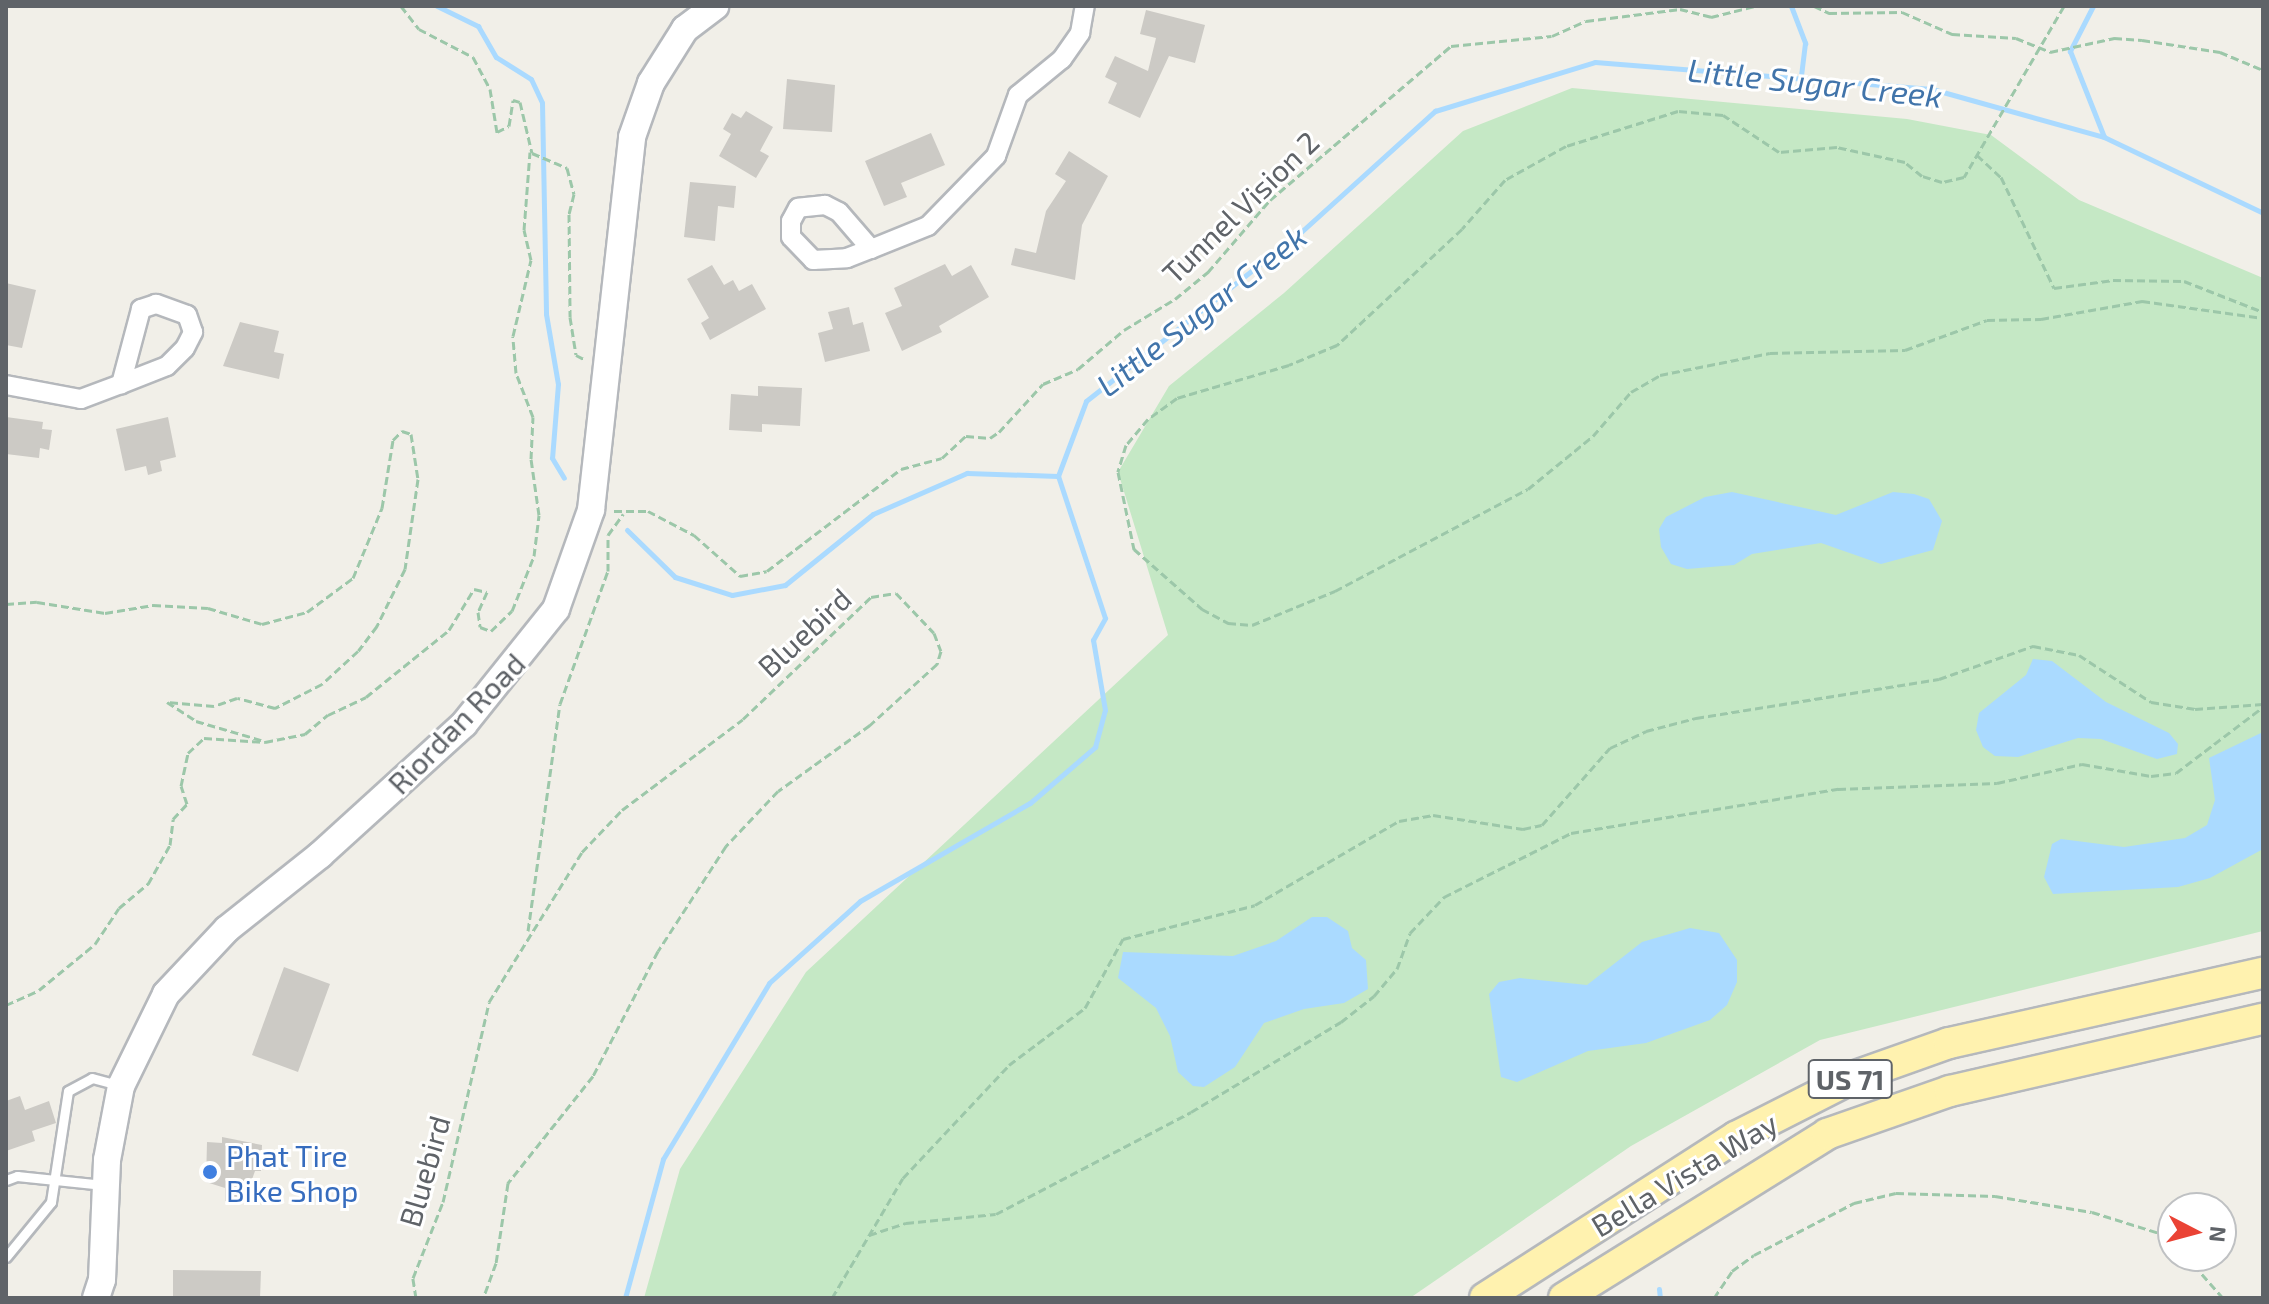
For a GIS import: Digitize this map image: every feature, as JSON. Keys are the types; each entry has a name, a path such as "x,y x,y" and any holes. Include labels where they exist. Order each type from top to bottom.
{"main road":[{"name":"Bella Vista Way","path":"1485,1298 1736,1137 1856,1076 1949,1043 2263,973"},
{"name":"Bella Vista Way","path":"1564,1298 1827,1134 1950,1091 2263,1019"}],"street":[{"name":"Riordan Road","path":"102,1292 104,1185 121,1086 166,994 227,929 320,855 464,724 556,609 591,510 632,137 651,83 685,29 715,6"},
{"path":"871,249 928,226 972,185 996,156 1018,95 1062,59 1080,33 1085,6"},
{"path":"6,385 81,399 121,384 167,366 185,348 193,332 187,315 156,304 141,309 121,384"}],"lane":[{"path":"6,1257 47,1211 55,1180 68,1091 92,1078 121,1086"},
{"path":"6,1180 17,1176 104,1185"}],"path":[{"path":"6,1005 39,990 95,944 119,908 148,884 170,845 173,819 187,804 181,786 188,753 204,738 265,742 305,734 328,715 366,697 449,630 474,589 487,592 478,612 480,627 491,631 512,611 534,556 539,515 531,459 533,417 516,373 513,336 531,260 524,230 530,148 520,102 513,100 509,126 497,132 490,89 473,57 419,29 401,6"},
{"name":"Tunnel Vision 2","path":"610,507 625,512 648,511 694,535 740,576 767,571 901,469 942,458 966,436 990,438 999,432 1043,384 1078,369 1124,330 1175,299 1208,272 1270,200 1451,46 1552,36 1586,21 1609,22 1680,9 1711,17 1755,6"},
{"path":"1814,6 1829,13 1854,8 1902,12 1952,34 2016,38 2040,49 2070,51 2114,38 2142,40 2220,52 2263,70"},
{"path":"2064,6 1964,177 1942,182 1922,176 1905,162 1837,147 1779,152 1723,115 1678,111 1566,146 1505,180 1462,229 1337,345 1289,365 1177,398 1148,419 1126,445 1118,472 1134,549 1202,609 1228,623 1252,625 1335,591 1528,489 1593,436 1631,392 1660,375 1770,353 1905,350 1987,320 2041,319 2142,301 2263,318"},
{"path":"530,148 540,160 567,168 573,181 573,345 580,358 607,363"},
{"path":"1977,154 2001,177 2054,288 2113,280 2184,281 2263,312"},
{"path":"6,604 37,602 105,613 153,605 208,608 262,624 307,612 353,578 380,516 393,440 402,431 411,434 418,479 405,569 377,626 358,651 322,684 275,708 237,698 214,706 167,702 196,721 265,742"},
{"path":"527,934 560,704 608,571 608,535 625,512"},
{"name":"Bluebird","path":"415,1298 413,1292 419,1259 443,1202 489,1002 527,934 595,835 720,739 871,597 896,593 934,633 941,657 929,674 778,791 714,863 658,951 593,1076 508,1183 496,1263 483,1298"},
{"path":"832,1298 903,1178 1009,1065 1085,1008 1123,939 1255,905 1399,821 1433,815 1523,829 1542,825 1610,748 1646,731 1696,718 1939,679 2033,646 2079,655 2151,702 2195,709 2263,705"},
{"path":"869,1235 906,1223 996,1214 1191,1112 1341,1022 1374,996 1397,969 1410,933 1444,897 1571,833 1838,789 1997,783 2082,764 2151,776 2176,773 2263,705"},
{"path":"1714,1298 1732,1271 1754,1255 1854,1203 1896,1193 1995,1196 2092,1212 2157,1232"},
{"path":"2200,1272 2223,1298"}],"green space":[{"path":"1572,88 1907,119 1991,135 2079,200 2263,278 2263,931 1820,1040 1631,1146 1410,1298 644,1298 680,1169 806,972 1168,635 1118,472 1169,386 1284,293 1463,131"}],"water":[{"path":"1732,492 1836,515 1893,492 1914,494 1929,499 1942,521 1933,550 1881,564 1821,543 1752,554 1734,565 1687,569 1671,564 1661,547 1659,529 1666,517 1705,497"},
{"path":"2033,659 2052,661 2106,702 2169,733 2178,744 2177,754 2157,759 2101,739 2078,738 2018,757 1995,756 1983,747 1976,730 1979,713 2026,675"},
{"path":"2263,732 2263,849 2210,878 2178,887 2053,894 2044,877 2052,844 2061,839 2124,847 2185,838 2207,825 2215,800 2209,758"},
{"path":"1312,917 1327,917 1348,931 1352,948 1366,960 1368,989 1344,1003 1304,1009 1264,1023 1235,1067 1204,1087 1193,1086 1178,1072 1170,1036 1156,1008 1118,978 1123,952 1233,956 1276,941"},
{"path":"1690,928 1719,933 1737,960 1737,982 1727,1005 1710,1020 1646,1043 1588,1051 1517,1082 1501,1077 1489,994 1499,982 1520,978 1587,985 1642,942"}],"building":[{"path":"1146,10 1205,25 1195,63 1169,56 1140,118 1108,103 1117,83 1105,77 1115,56 1148,71 1156,38 1140,34"},
{"path":"787,79 835,85 832,132 783,129"},
{"path":"746,111 773,127 760,151 769,156 756,178 719,156 731,134 723,129 732,113 741,118"},
{"path":"931,133 945,165 901,183 907,197 884,206 865,161"},
{"path":"1069,151 1108,176 1082,225 1075,280 1011,265 1015,248 1036,253 1046,211 1066,181 1055,174"},
{"path":"690,182 736,186 734,208 718,206 715,241 684,237"},
{"path":"945,264 952,276 971,265 989,297 939,326 942,332 902,351 885,313 902,306 894,288"},
{"path":"712,265 724,285 733,280 739,291 752,284 766,309 710,340 701,323 709,318 687,279"},
{"path":"6,283 36,290 22,348 6,345"},
{"path":"849,307 853,325 863,322 870,351 825,362 818,333 833,329 828,312"},
{"path":"240,322 279,331 274,352 284,354 279,379 223,366"},
{"path":"758,386 802,388 800,426 762,424 762,432 729,430 731,394 758,396"},
{"path":"6,417 43,422 42,429 52,430 49,450 40,448 39,458 6,454"},
{"path":"168,417 176,457 160,461 162,471 148,475 146,466 125,471 116,429"},
{"path":"284,967 330,984 298,1072 252,1055"},
{"path":"20,1096 25,1110 49,1101 56,1123 32,1131 35,1141 6,1151 6,1101"},
{"path":"222,1137 262,1145 261,1171 255,1171 244,1202 225,1201 225,1188 206,1182 207,1142 222,1143"},
{"path":"173,1270 261,1271 260,1298 173,1298"}],"waterway":[{"path":"437,6 478,26 496,57 531,79 542,103 546,314 558,384 552,458 564,478"},
{"path":"1791,6 1805,43 1801,75"},
{"path":"2093,6 2070,51 2104,137"},
{"name":"Little Sugar Creek","path":"625,1298 663,1159 769,983 860,901 1030,803 1095,747 1105,710 1093,640 1105,618 1058,476 1086,401 1301,232 1435,111 1595,62 1932,89 2104,137 2263,213"},
{"path":"627,530 675,577 732,595 785,585 873,514 967,473 1058,476"},
{"path":"1659,1289 1660,1298"}],"place":[{"name":"Phat Tire Bike Shop","path":"210,1172"}]}
